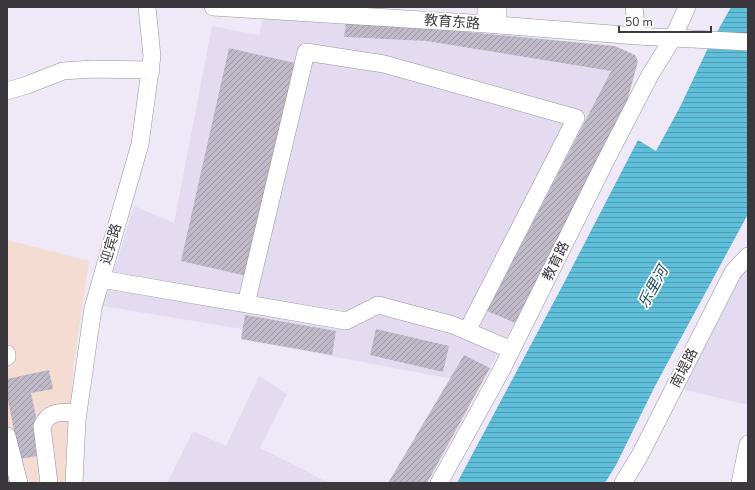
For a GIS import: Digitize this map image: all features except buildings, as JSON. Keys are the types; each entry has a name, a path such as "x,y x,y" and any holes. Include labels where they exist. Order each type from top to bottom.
{"street":[{"name":"迎宾路","path":"74,483 78,412 93,308 140,144 152,56 147,7"},
{"name":"教育东路","path":"213,7 490,18 637,36 748,42"},
{"path":"490,18 498,7"},
{"path":"634,7 637,36"},
{"name":"教育路","path":"439,483 512,350 646,82 673,38 687,7"},
{"path":"246,304 306,52 384,64 576,118 467,331"},
{"path":"7,91 64,71 93,69 151,70"},
{"name":"南堤路","path":"623,483 640,455 733,272 748,256"},
{"path":"101,279 346,321 378,305 453,325 512,350"},
{"path":"49,483 42,426 45,419 54,413 78,412"},
{"path":"7,436 19,483"},
{"path":"740,483 748,444"}],"shaded area":[{"path":"264,14 346,23 345,37 426,41 611,71 487,310 515,323 490,368 464,355 452,379 241,339 242,329 103,306 134,206 174,223 212,26 259,35"},
{"path":"7,240 89,261 73,369 68,483 7,483"},
{"path":"743,268 748,269 748,405 681,389"},
{"path":"259,376 287,394 260,448 329,483 167,483 193,431 226,446"}],"water":[{"name":"乐里河","path":"731,7 748,7 748,214 655,386 616,465 605,483 457,483 565,281 638,140 656,151 680,107 707,50"}]}
